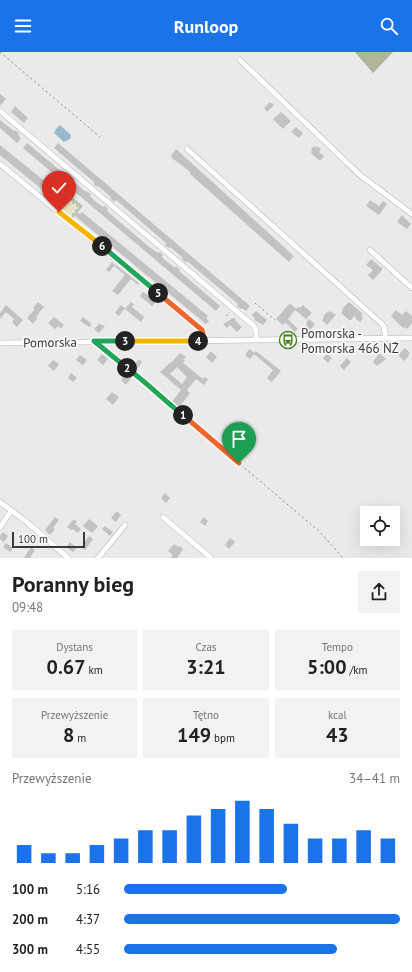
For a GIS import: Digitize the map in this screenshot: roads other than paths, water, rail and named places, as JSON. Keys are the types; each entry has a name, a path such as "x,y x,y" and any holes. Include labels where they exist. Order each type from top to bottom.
{"street":[{"path":"240,60 360,175 412,214"},
{"path":"0,111 254,326 256,331 256,340"},
{"path":"187,149 382,324 386,339"},
{"path":"0,164 202,330 202,340"},
{"path":"370,250 412,288"},
{"name":"Pomorska","path":"0,343 412,338"},
{"path":"94,341 157,393"},
{"path":"0,502 68,558"},
{"path":"0,527 11,511"},
{"path":"163,517 211,558"},
{"path":"98,558 125,525"}],"water":[{"path":"60,125 71,135 70,139 64,142 54,133"}],"place":[{"name":"Pomorska - Pomorska 466 NŻ","path":"288,340"}]}
